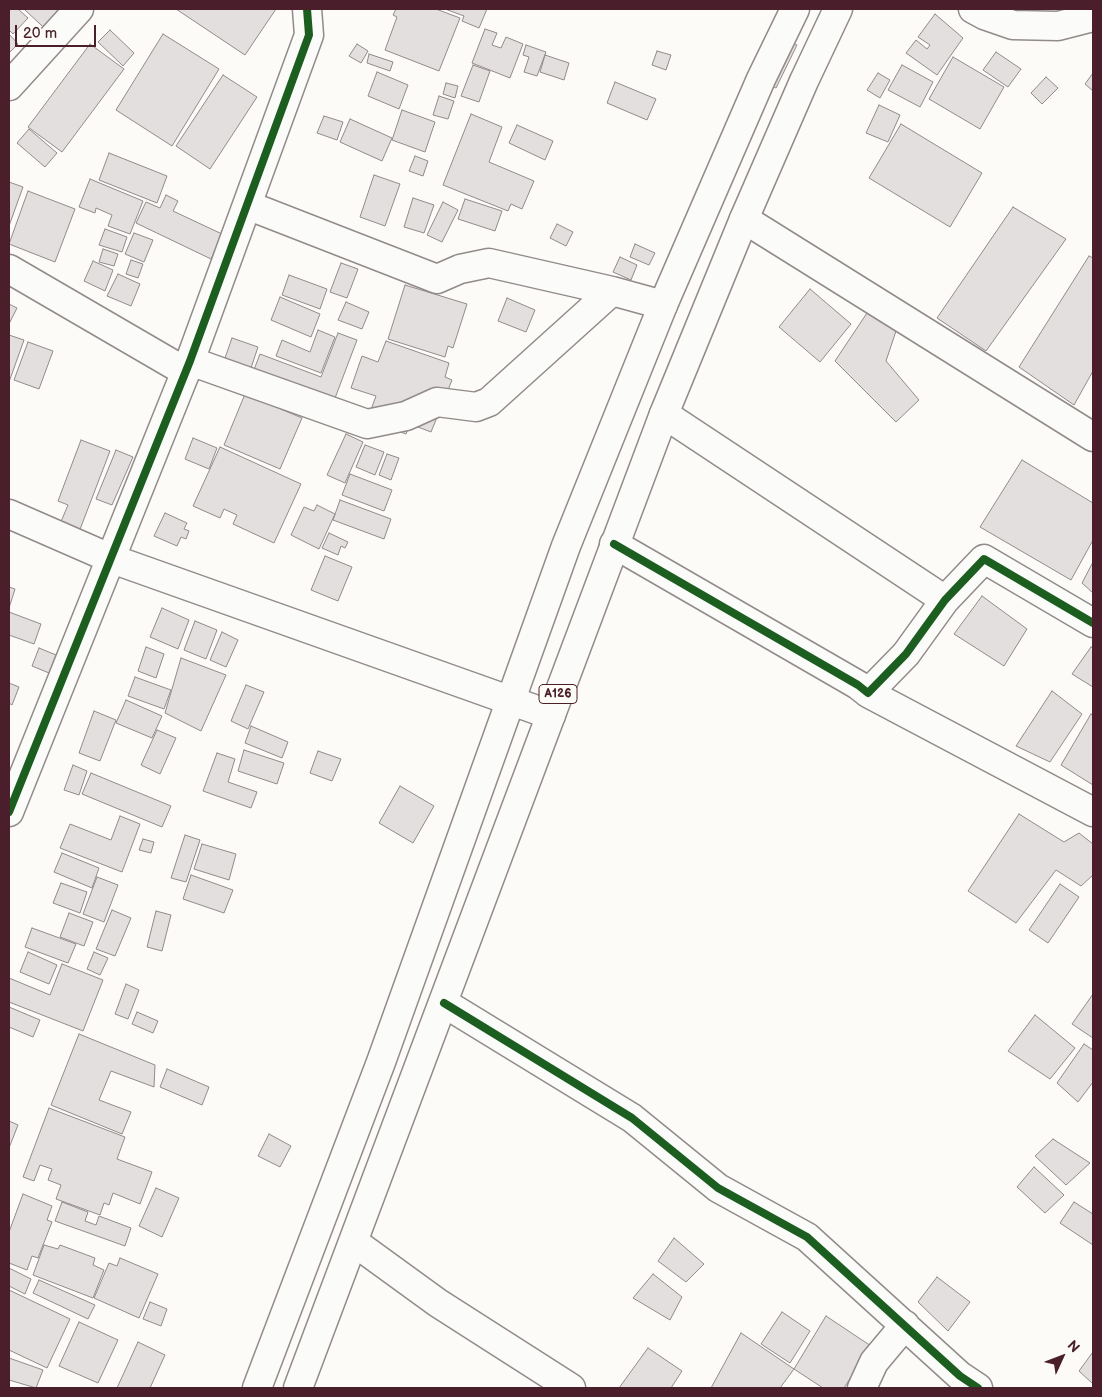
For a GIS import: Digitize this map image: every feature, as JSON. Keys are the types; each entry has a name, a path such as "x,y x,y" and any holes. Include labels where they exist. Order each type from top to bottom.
{"main road":[{"path":"9,86 79,9"},
{"path":"9,812 188,367 309,35 307,9"},
{"path":"257,1388 381,1062 566,546 663,305 761,79 795,9"},
{"name":"A126","path":"298,1388 664,414 744,219 804,81 838,9"},
{"path":"973,9 1013,25 1058,26 1093,17"},
{"path":"247,205 438,279 460,269 489,263 612,290 663,305"},
{"path":"744,219 1093,438"},
{"path":"9,269 188,367 367,424 406,416 437,402 476,407 489,402 612,290"},
{"path":"664,414 946,600"},
{"path":"9,514 112,559 551,715"},
{"path":"614,544 858,685 868,693 1093,812"},
{"path":"868,693 906,654 946,600 984,559 1093,623"},
{"path":"444,1003 632,1118 718,1188 807,1237 960,1376 978,1388"},
{"path":"354,1242 438,1303 572,1388"},
{"path":"862,1388 874,1362 905,1325"}],"building":[{"path":"9,9 18,9 28,18 13,34 9,30"},
{"path":"26,9 70,9 54,37"},
{"path":"176,9 276,9 245,55"},
{"path":"396,9 436,9 460,18 439,71 385,50 397,17 393,15"},
{"path":"445,9 487,9 479,28 462,21 464,16"},
{"path":"935,14 963,38 937,75 906,53 916,40 927,49 930,45 918,37"},
{"path":"485,29 497,33 492,45 501,48 506,37 523,44 510,78 472,63"},
{"path":"110,30 134,53 123,66 98,42"},
{"path":"9,34 18,44 9,53"},
{"path":"163,34 219,69 172,146 116,110"},
{"path":"787,40 797,45 776,88 766,83"},
{"path":"90,44 124,69 62,152 28,127"},
{"path":"357,44 368,51 361,63 349,56"},
{"path":"526,45 546,52 537,76 524,72 529,57 523,55"},
{"path":"657,51 671,55 666,70 652,65"},
{"path":"996,52 1021,69 1008,87 983,70"},
{"path":"369,54 393,62 390,71 367,63"},
{"path":"545,55 569,63 564,80 540,72"},
{"path":"953,57 1004,87 980,129 929,99"},
{"path":"473,65 490,71 479,102 461,96"},
{"path":"902,65 933,82 920,107 888,90"},
{"path":"377,72 408,85 399,109 368,96"},
{"path":"878,73 890,80 880,98 867,90"},
{"path":"1093,73 1093,91 1085,84"},
{"path":"223,75 257,97 210,169 176,146"},
{"path":"1046,77 1058,88 1042,104 1031,93"},
{"path":"615,82 656,99 647,120 607,103"},
{"path":"446,83 458,86 455,98 443,94"},
{"path":"439,96 454,101 448,119 433,115"},
{"path":"879,105 900,115 888,142 866,133"},
{"path":"402,110 435,122 425,152 392,140"},
{"path":"471,114 502,127 489,162 534,181 522,209 511,204 508,211 443,185"},
{"path":"324,116 343,122 337,140 317,133"},
{"path":"350,119 392,138 382,161 340,142"},
{"path":"901,124 982,173 950,227 869,178"},
{"path":"517,125 553,141 545,160 509,143"},
{"path":"29,129 57,153 45,167 17,143"},
{"path":"109,153 167,176 157,203 99,180"},
{"path":"415,156 428,161 423,176 409,171"},
{"path":"374,175 400,184 385,226 360,217"},
{"path":"90,179 143,201 130,234 108,226 112,215 96,208 95,213 79,207"},
{"path":"9,182 23,187 9,226"},
{"path":"28,191 75,209 55,262 9,244"},
{"path":"166,195 178,201 173,211 222,234 211,259 136,223 146,202 160,208"},
{"path":"413,198 434,205 424,233 404,227"},
{"path":"465,199 502,211 495,231 458,219"},
{"path":"443,202 458,210 442,242 427,235"},
{"path":"1013,207 1066,239 986,351 937,318"},
{"path":"557,224 573,232 566,246 550,238"},
{"path":"105,229 127,237 122,252 99,245"},
{"path":"134,233 153,240 144,262 125,254"},
{"path":"635,244 655,253 649,265 630,257"},
{"path":"103,249 118,254 114,266 99,262"},
{"path":"1089,256 1093,258 1093,371 1074,405 1019,367"},
{"path":"620,257 637,265 631,280 613,272"},
{"path":"131,260 143,264 138,278 126,274"},
{"path":"93,261 113,270 105,291 84,281"},
{"path":"341,263 358,269 347,298 330,292"},
{"path":"118,274 140,284 131,306 107,296"},
{"path":"289,275 327,289 320,309 282,295"},
{"path":"405,285 467,304 453,348 448,346 445,357 388,339"},
{"path":"810,289 851,324 820,362 779,327"},
{"path":"280,297 320,314 311,337 271,320"},
{"path":"507,298 535,310 526,332 498,321"},
{"path":"875,301 898,325 886,361 919,400 896,422 835,361"},
{"path":"346,302 369,312 362,329 338,320"},
{"path":"9,304 17,308 9,324"},
{"path":"318,330 335,337 321,373 276,356 282,340 310,352"},
{"path":"338,333 357,340 332,406 252,375 260,354 321,377"},
{"path":"9,335 24,340 9,382"},
{"path":"232,338 258,347 251,368 225,358"},
{"path":"386,341 449,363 445,377 452,380 431,432 410,424 406,434 373,422 368,418 376,396 351,388 362,356 378,362"},
{"path":"28,342 53,351 39,389 14,380"},
{"path":"245,394 302,418 280,469 224,445"},
{"path":"346,434 363,442 345,483 327,475"},
{"path":"193,438 217,448 209,469 185,459"},
{"path":"81,440 110,451 79,532 60,524 68,505 58,501"},
{"path":"365,445 384,452 375,475 356,467"},
{"path":"220,447 301,484 274,543 233,524 237,515 224,509 220,518 193,506"},
{"path":"116,450 133,457 112,505 96,499"},
{"path":"387,454 399,458 391,480 379,475"},
{"path":"1022,460 1093,503 1093,540 1071,580 980,527"},
{"path":"350,474 392,490 384,511 342,495"},
{"path":"340,500 391,519 384,539 333,520"},
{"path":"317,505 335,514 319,549 291,535 304,507 314,511"},
{"path":"165,513 187,523 184,529 189,531 186,539 181,537 177,546 154,536"},
{"path":"329,533 348,542 345,548 341,546 338,555 322,548"},
{"path":"325,556 352,567 338,601 311,590"},
{"path":"1093,562 1093,593 1082,583"},
{"path":"9,587 15,589 9,608"},
{"path":"982,596 1027,629 1004,666 954,634"},
{"path":"162,608 189,620 178,649 150,637"},
{"path":"9,612 41,624 34,644 9,635"},
{"path":"195,621 217,630 206,659 184,650"},
{"path":"222,632 238,640 226,667 210,660"},
{"path":"146,647 164,654 156,678 138,671"},
{"path":"1091,647 1093,648 1093,687 1072,674"},
{"path":"39,648 56,655 49,673 32,666"},
{"path":"181,658 226,675 201,731 165,713"},
{"path":"135,677 171,690 164,709 128,696"},
{"path":"9,683 19,687 12,705 9,703"},
{"path":"246,685 264,692 248,729 231,721"},
{"path":"1052,691 1082,714 1050,762 1016,746"},
{"path":"126,700 162,716 152,738 116,723"},
{"path":"94,711 116,720 100,761 79,753"},
{"path":"1091,714 1093,716 1093,785 1061,765"},
{"path":"251,726 288,742 282,758 245,743"},
{"path":"157,730 176,738 160,774 141,765"},
{"path":"244,750 284,763 277,784 238,771"},
{"path":"318,751 341,759 332,781 310,773"},
{"path":"217,753 235,759 228,782 257,792 251,808 203,791"},
{"path":"73,765 87,771 79,795 64,790"},
{"path":"91,773 171,806 162,827 82,794"},
{"path":"400,786 434,806 413,843 379,823"},
{"path":"1019,814 1064,842 1079,833 1093,844 1093,875 1081,886 1056,870 1016,923 968,891"},
{"path":"120,816 140,824 122,872 60,848 70,824 111,840"},
{"path":"185,835 200,840 186,882 171,878"},
{"path":"143,839 154,842 151,853 139,850"},
{"path":"202,844 236,854 229,880 194,869"},
{"path":"62,853 99,868 92,888 54,872"},
{"path":"191,875 233,890 224,913 183,899"},
{"path":"97,877 118,885 104,922 83,914"},
{"path":"61,883 87,892 80,913 53,903"},
{"path":"1060,884 1079,897 1048,943 1029,930"},
{"path":"112,910 131,918 115,956 96,949"},
{"path":"156,911 171,915 162,951 147,947"},
{"path":"69,913 93,922 84,946 60,937"},
{"path":"32,928 76,944 68,963 25,947"},
{"path":"28,952 57,965 49,984 20,972"},
{"path":"94,952 108,958 100,975 87,969"},
{"path":"62,964 103,980 83,1031 9,1002 9,978 50,995"},
{"path":"126,984 139,990 128,1019 115,1014"},
{"path":"1093,994 1093,1038 1072,1024"},
{"path":"9,1007 40,1020 33,1037 9,1027"},
{"path":"137,1012 158,1021 153,1033 132,1024"},
{"path":"1035,1015 1075,1048 1050,1079 1008,1051"},
{"path":"79,1034 155,1065 154,1087 111,1071 99,1100 131,1112 122,1134 51,1105"},
{"path":"1084,1044 1093,1050 1093,1082 1078,1102 1057,1083"},
{"path":"167,1069 209,1087 202,1105 160,1087"},
{"path":"49,1108 125,1137 117,1159 152,1172 140,1204 113,1193 109,1205 104,1203 100,1215 56,1199 61,1185 48,1180 52,1169 40,1165 34,1181 23,1177"},
{"path":"9,1121 18,1125 9,1148"},
{"path":"269,1134 291,1146 280,1167 258,1156"},
{"path":"1053,1139 1090,1163 1066,1185 1035,1156"},
{"path":"1034,1167 1064,1195 1045,1213 1017,1187"},
{"path":"156,1188 179,1198 162,1237 139,1226"},
{"path":"23,1194 52,1206 47,1220 52,1222 38,1258 32,1256 27,1270 9,1263 9,1232"},
{"path":"62,1202 88,1212 85,1221 96,1225 99,1216 131,1228 125,1246 55,1221"},
{"path":"1074,1202 1093,1214 1093,1245 1060,1223"},
{"path":"674,1238 704,1264 686,1282 658,1261"},
{"path":"44,1245 58,1249 60,1245 95,1258 93,1265 104,1270 93,1298 33,1275"},
{"path":"120,1258 158,1274 139,1318 94,1298 109,1263 117,1266"},
{"path":"9,1268 31,1279 25,1294 9,1286"},
{"path":"653,1274 682,1297 670,1320 633,1298"},
{"path":"937,1277 970,1302 948,1331 918,1302"},
{"path":"39,1280 95,1305 88,1319 33,1293"},
{"path":"9,1290 70,1319 47,1368 9,1350"},
{"path":"150,1302 167,1309 161,1326 143,1319"},
{"path":"782,1312 810,1331 790,1363 761,1344"},
{"path":"826,1316 871,1346 844,1388 823,1388 794,1369"},
{"path":"79,1322 118,1340 98,1383 59,1366"},
{"path":"741,1333 794,1369 780,1388 711,1388"},
{"path":"138,1342 165,1355 150,1388 117,1388"},
{"path":"648,1348 682,1371 671,1388 619,1388"},
{"path":"1093,1352 1093,1384 1079,1371"},
{"path":"9,1358 43,1370 36,1388 9,1380"}],"cycle path":[{"path":"9,812 190,361 309,35 307,9"},
{"path":"614,544 858,685 868,693 906,654 945,600 984,559 1093,623"},
{"path":"444,1003 632,1118 718,1188 807,1237 960,1376 978,1388"}]}
